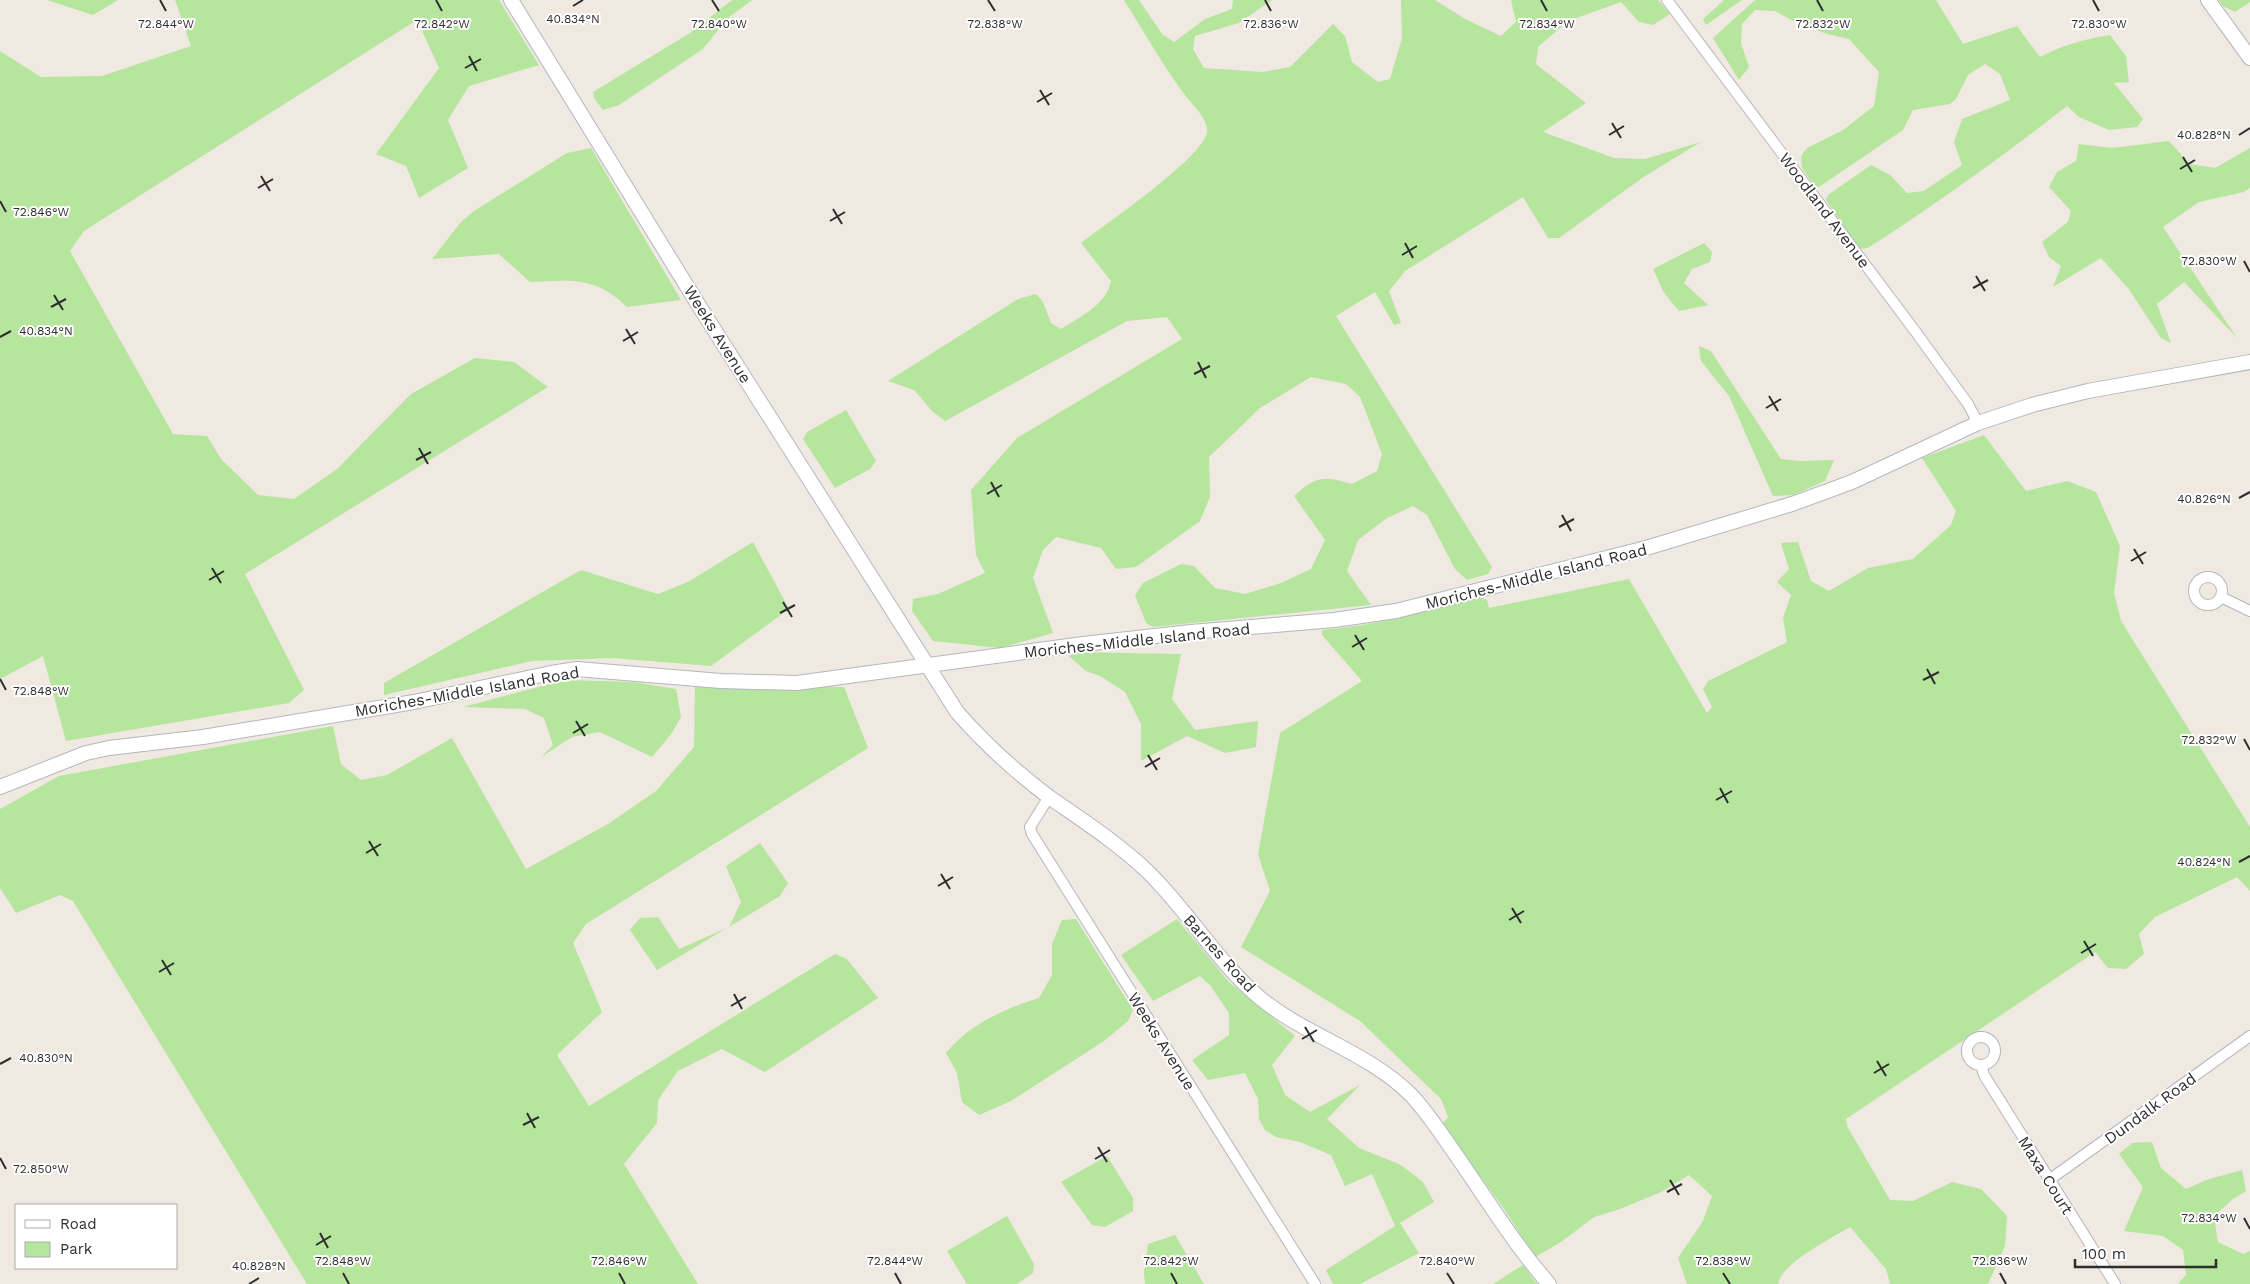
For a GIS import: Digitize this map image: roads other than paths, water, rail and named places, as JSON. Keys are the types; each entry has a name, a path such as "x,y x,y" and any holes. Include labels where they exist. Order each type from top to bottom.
{"main road":[{"name":"Weeks Avenue","path":"511,0 696,301 927,666"},
{"path":"2208,0 2250,58"},
{"name":"Moriches-Middle Island Road","path":"0,787 86,753 109,748 203,737 414,702 577,669 721,681 796,683 1083,644 1334,620 1396,611 1646,548 1792,504 1852,482 1978,423 2032,405 2088,391 2250,362"},
{"name":"Barnes Road","path":"927,666 957,712 973,731 1014,769 1049,797 1100,832 1145,869 1227,965 1259,997 1300,1024 1370,1064 1410,1095 1435,1124 1510,1233 1549,1284"}],"street":[{"name":"Woodland Avenue","path":"1667,0 1915,331 1968,404 1978,423"},
{"path":"2220,597 2250,611"},
{"name":"Weeks Avenue","path":"1049,797 1030,827 1032,834 1315,1284"},
{"name":"Dundalk Road","path":"2049,1180 2250,1036"},
{"name":"Maxa Court","path":"1981,1065 1984,1075 2115,1284"}]}
